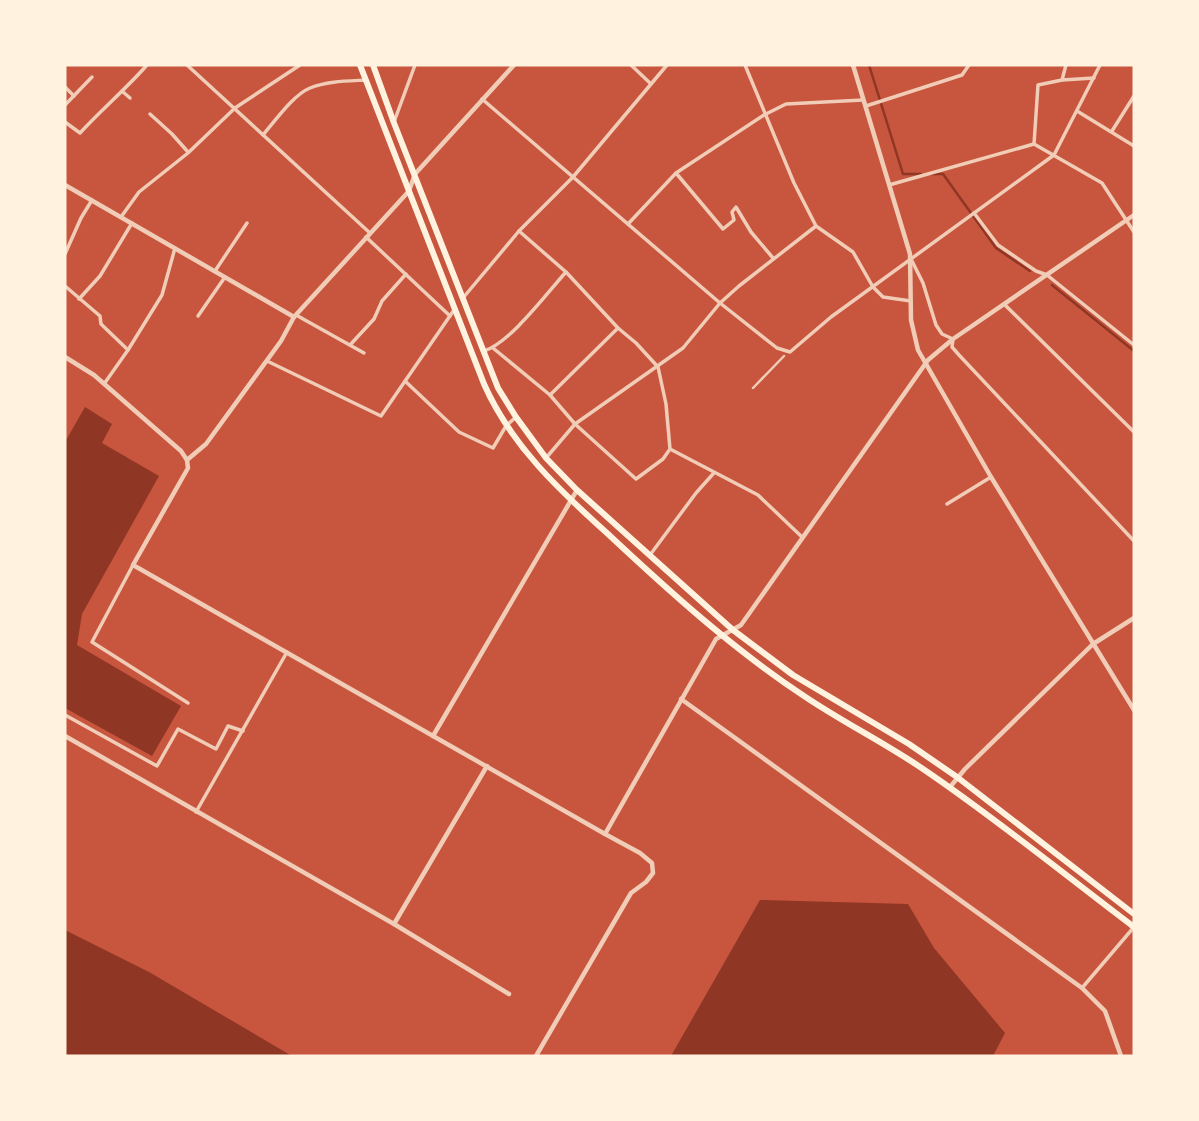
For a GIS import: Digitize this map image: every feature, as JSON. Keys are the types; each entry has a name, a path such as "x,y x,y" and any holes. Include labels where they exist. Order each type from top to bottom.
{"main road":[{"path":"360,65 409,191 452,313 506,426 536,466 720,635 805,697 950,787 1134,927"},
{"path":"373,65 498,388 546,458 577,490 733,630 793,675 909,744 1134,914"}],"street":[{"path":"65,122 80,133 106,105 123,92 146,65"},
{"path":"187,65 406,274 452,313 381,416 267,361"},
{"path":"121,217 139,192 188,153 235,108 300,65"},
{"path":"394,122 415,65"},
{"path":"187,460 206,444 267,361 295,316 409,191 415,174 514,65"},
{"path":"631,65 650,83"},
{"path":"463,298 519,231 573,177 667,65"},
{"path":"745,65 764,115 816,226 853,252 873,287 887,299 911,301"},
{"path":"853,65 911,259 923,284 936,325 943,334 953,339"},
{"path":"865,106 962,75 969,65"},
{"path":"1062,80 1066,65"},
{"path":"482,99 720,303 777,348 789,352 809,334 1054,155 1100,65"},
{"path":"65,105 92,77"},
{"path":"1034,144 1038,85 1094,78"},
{"path":"263,135 288,106 309,88 336,82 366,80"},
{"path":"65,87 74,96"},
{"path":"123,92 130,98"},
{"path":"1112,131 1134,96"},
{"path":"628,225 676,173 764,115 786,104 863,100"},
{"path":"1077,111 1134,146"},
{"path":"149,114 172,134 188,153"},
{"path":"889,186 1034,144 1102,183 1134,232"},
{"path":"676,173 723,229 734,220 732,212 736,207 751,232 774,258"},
{"path":"65,185 364,353"},
{"path":"65,254 80,218 92,200"},
{"path":"974,213 998,245 1036,271 1047,275 1134,345"},
{"path":"605,834 720,635 741,625 935,352 1134,215"},
{"path":"79,299 100,276 132,223"},
{"path":"215,271 247,223"},
{"path":"546,458 575,424 683,348 720,303 816,226"},
{"path":"493,348 551,395 575,424 636,479 663,459 670,449 662,379 658,367 566,272 519,231"},
{"path":"104,384 162,295 175,248"},
{"path":"911,259 913,334 925,365 1134,710"},
{"path":"484,351 493,348 525,318 566,272"},
{"path":"350,345 374,319 382,301 406,274"},
{"path":"198,316 225,276"},
{"path":"65,286 100,316 101,324 128,350"},
{"path":"1004,304 1134,432"},
{"path":"551,395 618,328"},
{"path":"953,339 952,347 959,355 1134,541"},
{"path":"753,388 784,356"},
{"path":"65,357 104,384 181,451 187,460 188,468 92,642 188,703"},
{"path":"405,381 459,432 493,448 506,426 516,417"},
{"path":"670,449 713,474 758,495 802,537"},
{"path":"650,555 713,474"},
{"path":"947,504 991,477"},
{"path":"433,736 577,490"},
{"path":"133,565 640,853 652,863 653,873 631,893 536,1056"},
{"path":"950,787 1093,644 1134,618"},
{"path":"197,811 287,652"},
{"path":"681,699 1082,988 1105,1011 1121,1056"},
{"path":"65,715 157,766 178,729 216,749 228,726 243,731"},
{"path":"65,736 394,924 509,994"},
{"path":"394,924 486,766"},
{"path":"1082,988 1134,927"}],"shaded area":[{"path":"85,407 112,424 102,443 159,476 82,614 77,645 181,706 152,756 65,708 65,442"},
{"path":"760,900 908,904 934,948 1005,1033 993,1056 671,1056"},
{"path":"65,930 149,972 292,1056 65,1056"}],"waterway":[{"path":"869,65 903,174 921,174"},
{"path":"931,174 943,174 996,248 1030,271"},
{"path":"1052,285 1134,351"}]}
